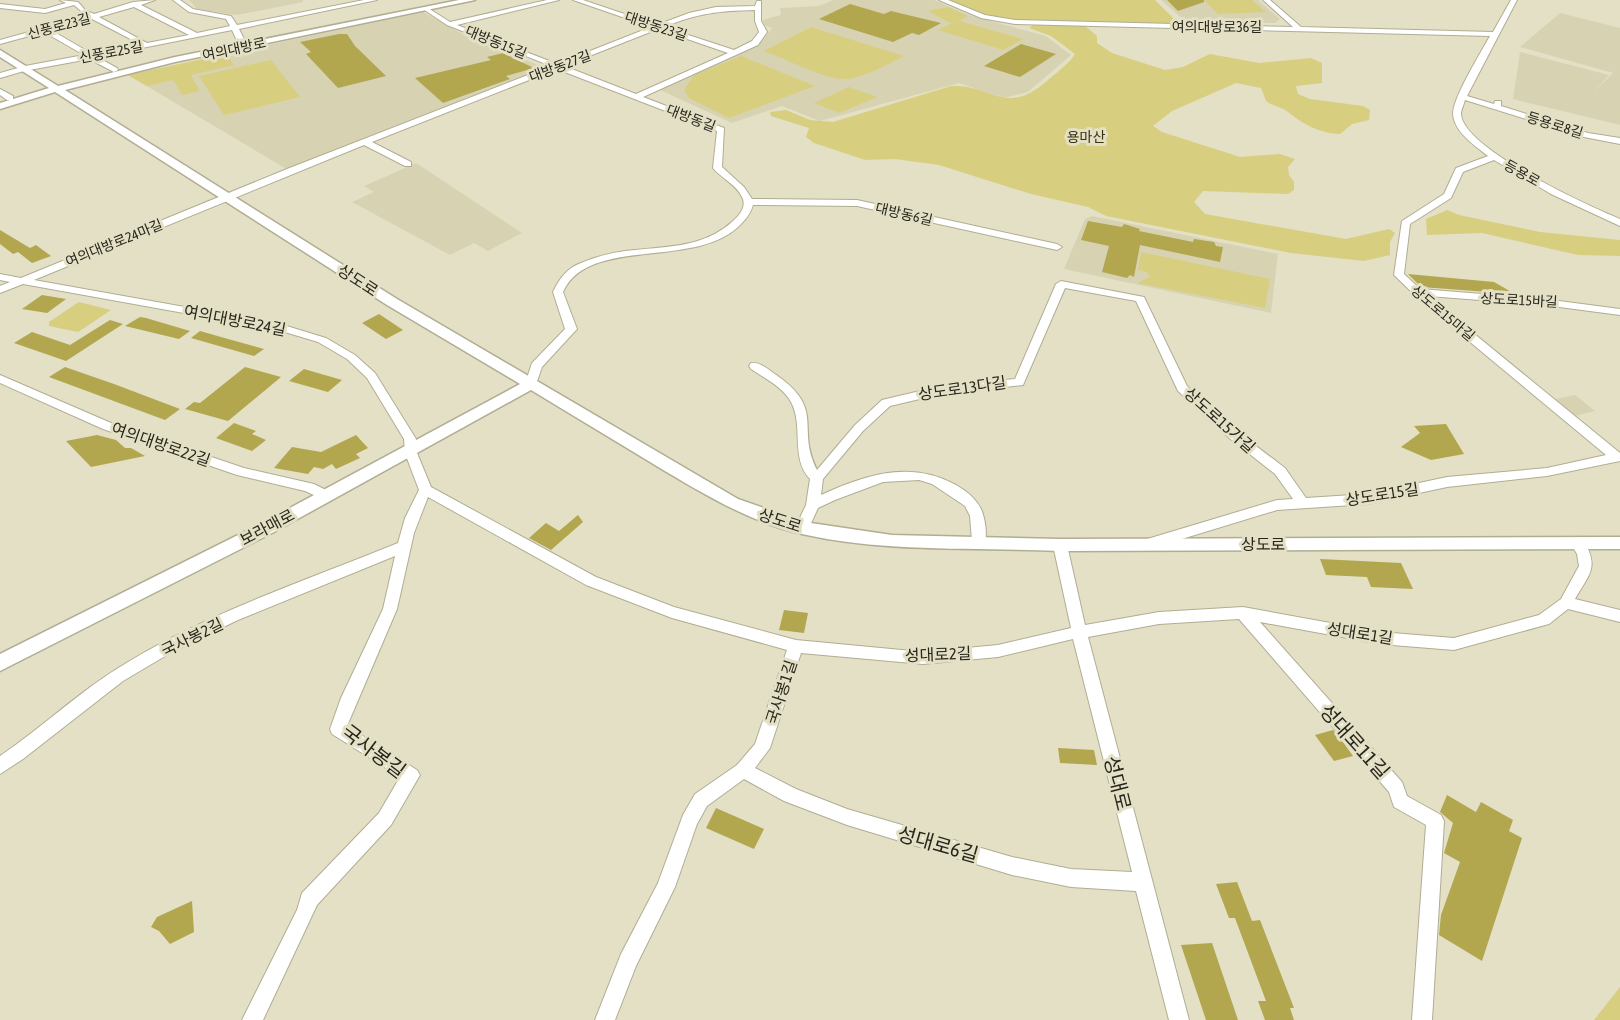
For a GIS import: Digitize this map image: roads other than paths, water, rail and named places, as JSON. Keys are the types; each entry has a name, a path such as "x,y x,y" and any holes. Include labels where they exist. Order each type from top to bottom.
{"main road":[{"name":"여의대방로","path":"0,106 114,70 451,0"},
{"name":"여의대방로","path":"5,99 422,5 471,0"},
{"name":"상도로","path":"0,53 392,302 732,503 802,528 892,540 1060,545 1620,543"},
{"name":"보라매로","path":"0,663 139,594 411,453 531,384"}],"street":[{"path":"0,4 19,0"},
{"path":"63,0 73,3 82,11 146,45"},
{"path":"125,0 196,35"},
{"name":"신풍로23길","path":"0,42 152,0"},
{"path":"176,0 191,11 229,16 242,43"},
{"name":"신풍로25길","path":"0,76 374,0"},
{"path":"449,24 556,0"},
{"name":"대방동23길","path":"576,0 736,53"},
{"name":"여의대방로36길","path":"942,0 983,17 1015,22 1297,27 1497,34"},
{"path":"1266,0 1297,27"},
{"name":"등용로","path":"1514,0 1462,97 1456,115 1460,127 1472,142 1493,157 1596,213 1620,223"},
{"path":"0,4 45,11 73,3"},
{"name":"대방동27길","path":"228,197 702,10 759,4"},
{"name":"대방동길","path":"636,97 755,43 763,32 759,24 759,4"},
{"name":"대방동15길","path":"422,5 449,24 636,97"},
{"path":"45,30 114,70"},
{"path":"0,91 5,99"},
{"name":"대방동길","path":"636,97 721,130 717,168 746,195 748,202"},
{"name":"등용로8길","path":"1462,97 1497,105 1587,135 1620,141"},
{"path":"365,142 408,164"},
{"name":"상도로15마길","path":"1493,157 1459,170 1449,196 1406,223 1399,275 1618,457"},
{"name":"여의대방로24마길","path":"0,290 228,197"},
{"path":"531,384 536,366 571,329 558,292 569,274 585,264 606,258 710,241 744,217 748,202"},
{"name":"대방동6길","path":"748,202 857,203 1057,247"},
{"name":"여의대방로24길","path":"0,277 280,327 322,340 351,357 371,376 410,439 411,453"},
{"name":"상도로13다길","path":"817,478 859,428 886,403 906,396 1019,382 1061,285"},
{"name":"상도로15가길","path":"1061,285 1140,299 1182,388 1227,430 1280,471 1303,504"},
{"name":"상도로15바길","path":"1417,292 1535,304 1565,303 1620,312"},
{"path":"755,366 785,388 798,402 808,470 817,478 813,505 802,528"},
{"name":"여의대방로22길","path":"0,379 111,428 242,472 309,487 327,496"},
{"path":"411,453 426,490"},
{"name":"상도로15길","path":"1148,544 1277,506 1368,499 1447,482 1547,472 1618,457"},
{"path":"813,505 848,488 900,473 932,478 969,501 975,510 979,541"},
{"name":"국사봉길","path":"252,1020 306,913 309,900 385,819 411,775 338,729 344,707 390,609 405,546 419,500 426,490"},
{"name":"국사봉1길","path":"426,490 591,581 672,612 796,646 762,748 742,770 701,800 689,821 666,887 628,961 605,1020"},
{"name":"성대로1길","path":"1079,632 1160,618 1243,613 1380,638 1454,644 1544,620 1566,603 1586,566 1584,553 1577,542"},
{"name":"성대로","path":"1060,545 1079,632 1179,1020"},
{"name":"국사봉2길","path":"0,766 97,689 137,664 204,629 405,546"},
{"path":"1566,603 1620,616"},
{"name":"성대로11길","path":"1243,613 1396,788 1400,801 1434,821 1422,1020"},
{"name":"성대로2길","path":"796,646 923,658 998,651 1079,632"},
{"name":"성대로6길","path":"742,770 790,795 847,817 1004,864 1071,878 1144,882"}],"park label":[{"name":"용마산","path":"1086,137"}]}
